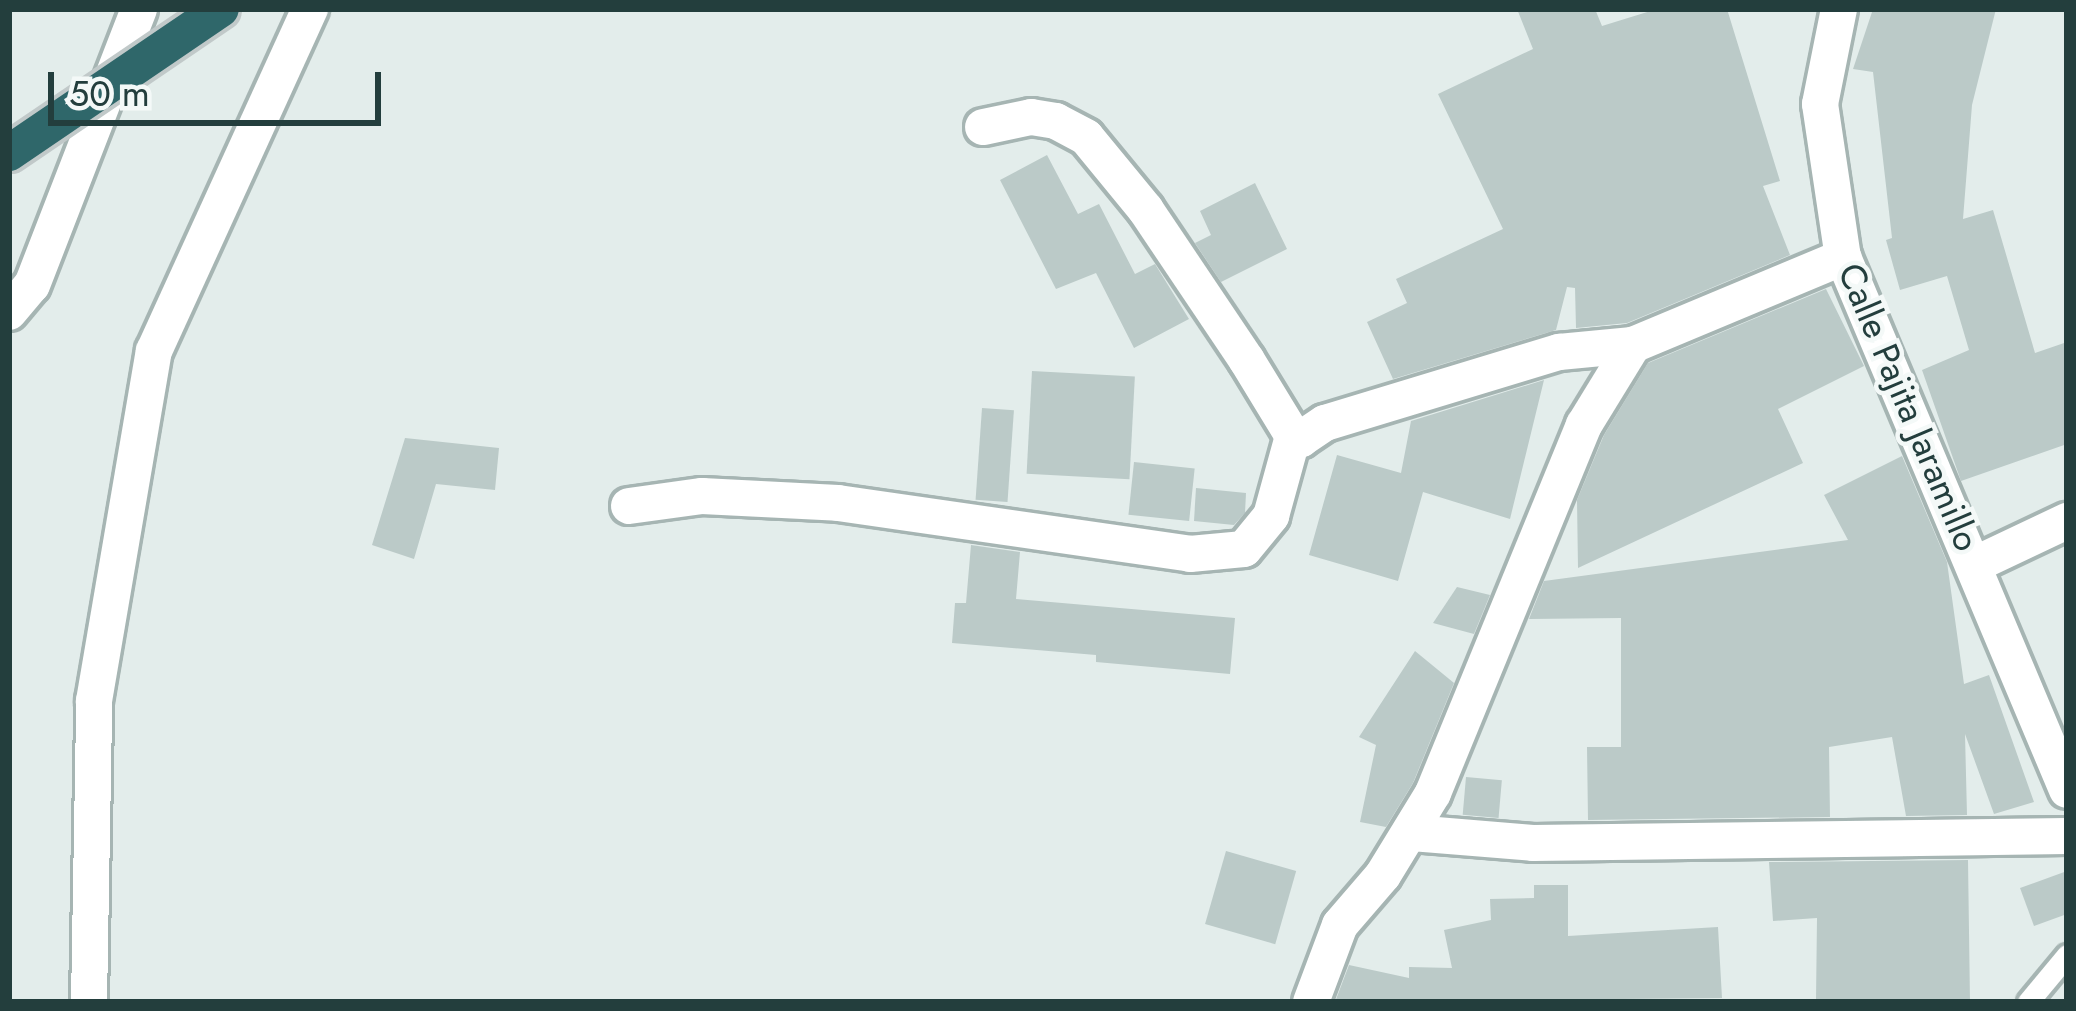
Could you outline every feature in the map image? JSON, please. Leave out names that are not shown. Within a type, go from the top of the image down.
[{"type":"highway","points":[[9,153],[221,9]]},
{"type":"street","points":[[9,312],[32,285],[139,9]]},
{"type":"street","points":[[89,1002],[94,701],[154,352],[310,9]]},
{"type":"street","name":"Calle Pajita Jaramillo","points":[[1839,9],[1820,104],[1843,257],[1976,564],[2067,790]]},
{"type":"street","points":[[983,127],[1031,117],[1056,121],[1086,137],[1146,210],[1300,440],[1325,423],[1559,352],[1633,345],[1843,257]]},
{"type":"street","points":[[1311,1002],[1340,925],[1412,832],[1477,693],[1584,425],[1633,345]]},
{"type":"street","points":[[629,506],[702,496],[838,503],[1190,554],[1244,549],[1271,516],[1293,436]]},
{"type":"street","points":[[1976,564],[2067,521]]},
{"type":"street","points":[[1412,832],[1533,844],[2067,836]]},
{"type":"lane","points":[[2028,1002],[2067,955]]},
{"type":"building","points":[[1517,9],[1595,9],[1602,26],[1657,9],[1727,9],[1780,181],[1763,186],[1790,255],[1627,323],[1576,328],[1575,288],[1567,287],[1556,330],[1393,379],[1367,322],[1407,303],[1396,279],[1503,229],[1438,94],[1533,49]]},
{"type":"building","points":[[1873,9],[1996,9],[1972,105],[1963,219],[1993,210],[2035,353],[2067,342],[2067,444],[1961,481],[1922,370],[1969,350],[1947,276],[1900,290],[1886,240],[1892,238],[1873,72],[1853,69]]},
{"type":"building","points":[[1047,155],[1078,214],[1099,204],[1135,274],[1155,264],[1189,319],[1134,348],[1096,273],[1056,289],[1000,180]]},
{"type":"building","points":[[1255,183],[1287,249],[1221,282],[1195,243],[1211,235],[1200,211]]},
{"type":"building","points":[[1826,289],[1864,366],[1778,409],[1803,463],[1578,568],[1577,500],[1604,435],[1648,363]]},
{"type":"building","points":[[1032,371],[1135,376],[1129,479],[1027,474]]},
{"type":"building","points":[[1544,380],[1510,519],[1423,492],[1398,581],[1309,555],[1337,455],[1401,473],[1411,421]]},
{"type":"building","points":[[982,408],[1014,410],[1008,502],[976,500]]},
{"type":"building","points":[[405,438],[499,448],[495,490],[436,484],[414,559],[372,545]]},
{"type":"building","points":[[1902,456],[1947,562],[1964,684],[1989,675],[2034,802],[1994,814],[1965,734],[1967,815],[1906,816],[1892,737],[1829,747],[1830,817],[1588,820],[1587,747],[1621,747],[1621,618],[1529,619],[1544,581],[1848,540],[1824,495]]},
{"type":"building","points":[[1134,462],[1195,468],[1189,521],[1128,515]]},
{"type":"building","points":[[1196,488],[1246,493],[1245,513],[1234,525],[1194,521]]},
{"type":"building","points":[[971,545],[1020,552],[1016,599],[1235,618],[1230,674],[1096,662],[1096,655],[952,643],[955,603],[966,603]]},
{"type":"building","points":[[1457,587],[1490,595],[1474,634],[1433,623]]},
{"type":"building","points":[[1415,651],[1454,683],[1413,783],[1386,827],[1360,822],[1376,745],[1359,737]]},
{"type":"building","points":[[1466,777],[1502,780],[1499,818],[1463,815]]},
{"type":"building","points":[[1226,851],[1296,871],[1275,944],[1205,924]]},
{"type":"building","points":[[1968,860],[1970,1002],[1816,999],[1817,918],[1773,921],[1769,862]]},
{"type":"building","points":[[2067,871],[2067,914],[2034,926],[2020,888]]},
{"type":"building","points":[[1534,885],[1568,885],[1568,936],[1718,927],[1722,998],[1335,1002],[1349,965],[1409,978],[1409,967],[1452,968],[1444,930],[1491,920],[1490,899],[1534,898]]}]
